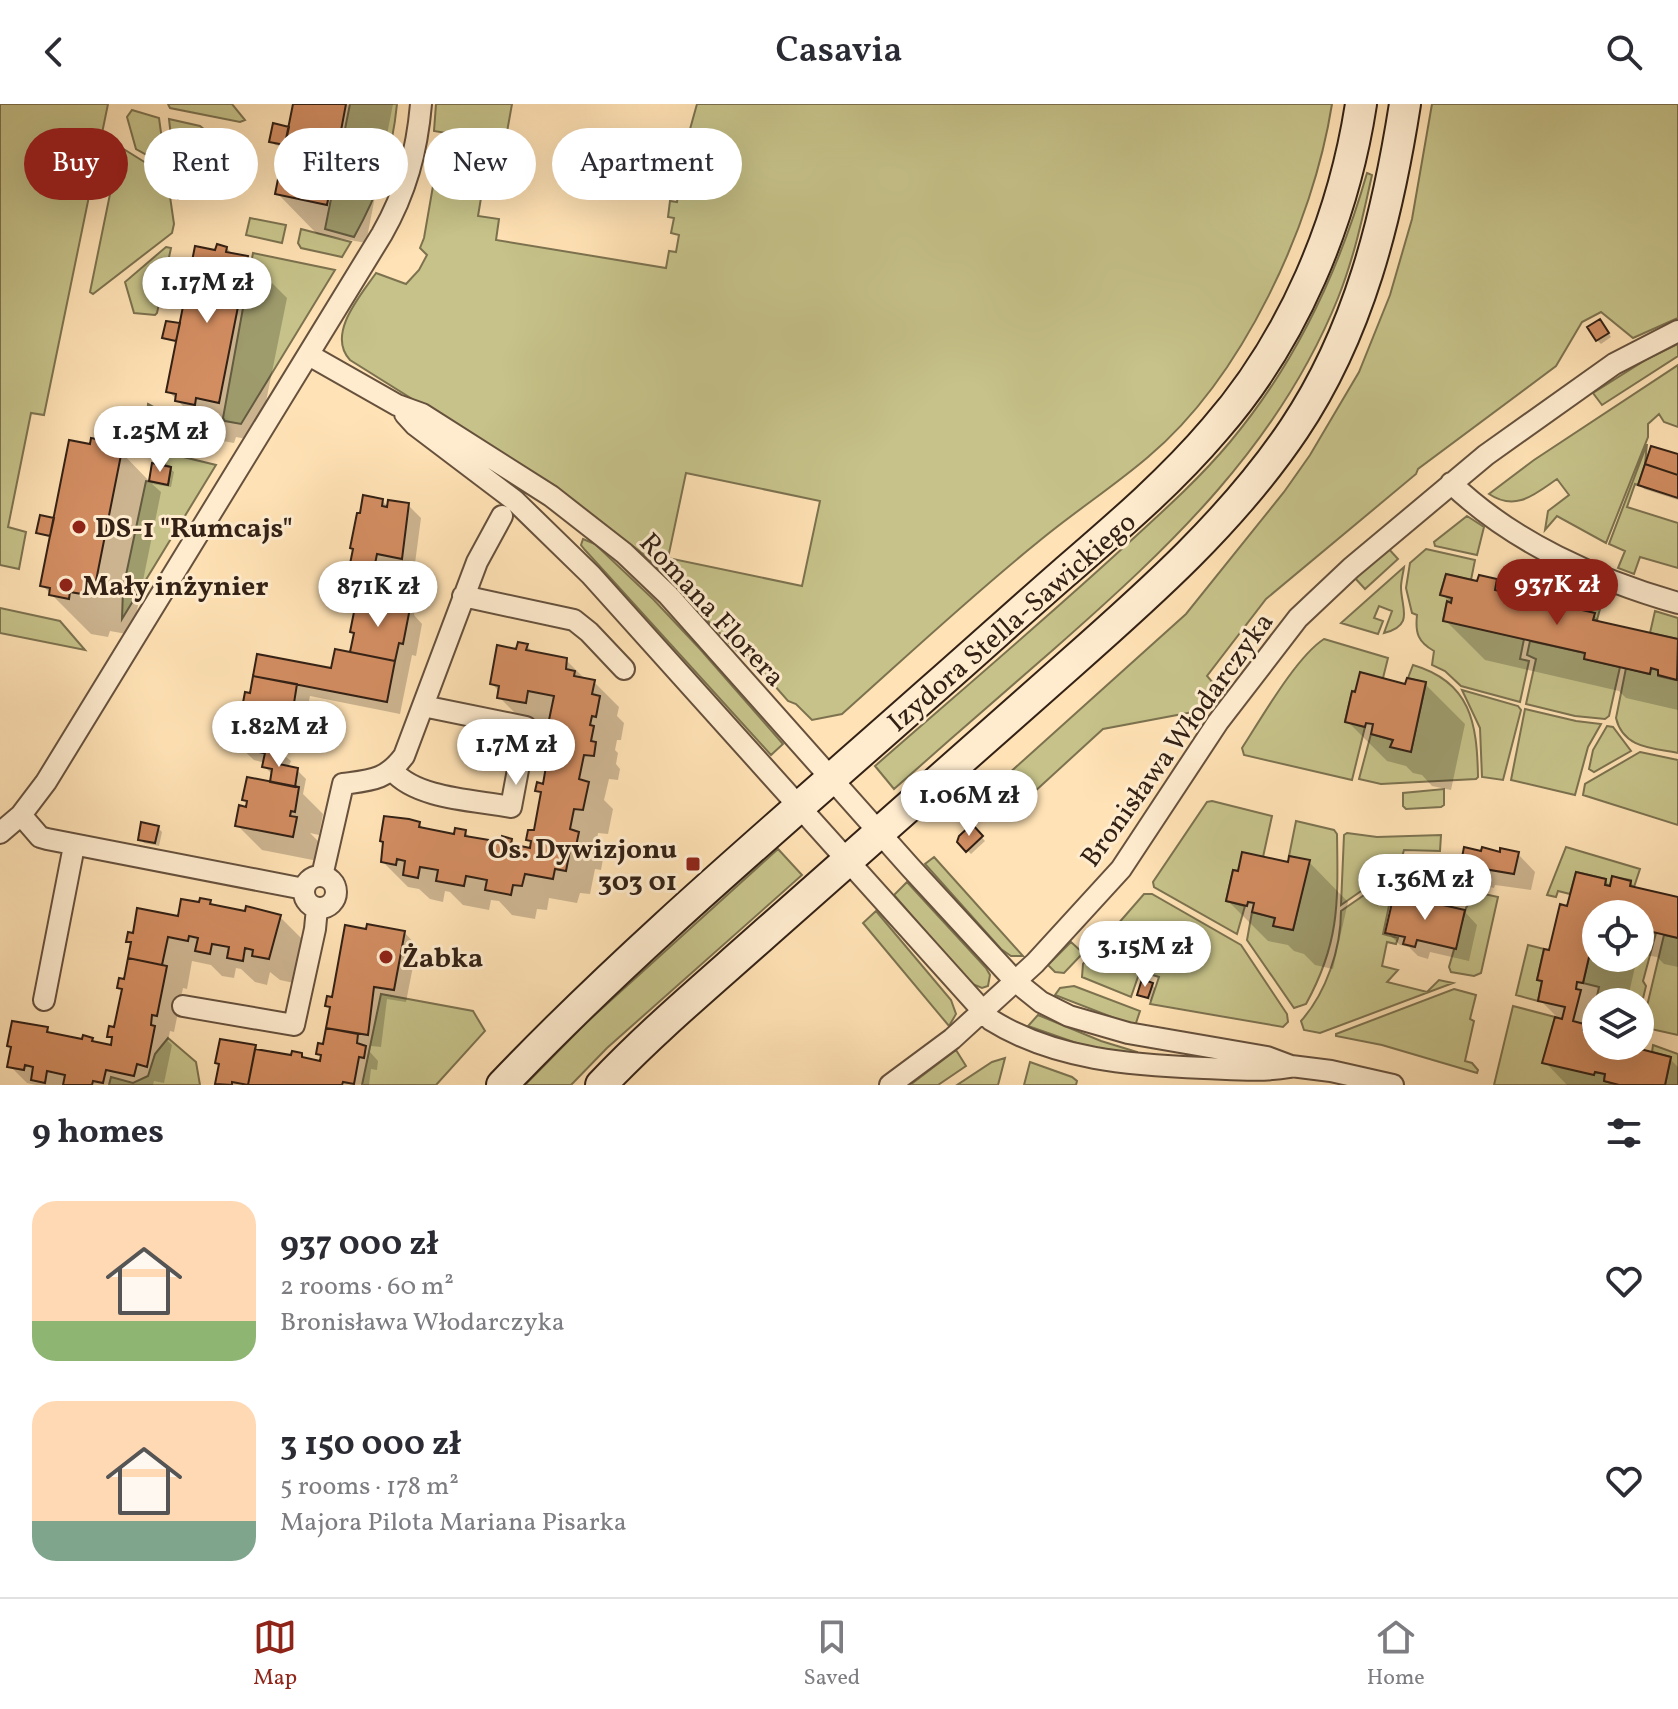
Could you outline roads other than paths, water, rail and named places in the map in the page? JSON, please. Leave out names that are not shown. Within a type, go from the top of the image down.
[{"type":"main road","name":"Izydora Stella-Sawickiego","points":[[502,1085],[567,1017],[1147,500],[1216,428],[1259,371],[1313,272],[1341,193],[1361,104]]},
{"type":"main road","points":[[601,1085],[686,1004],[1094,642],[1184,559],[1244,496],[1295,428],[1337,352],[1360,298],[1390,191],[1405,104]]},
{"type":"street","points":[[0,833],[21,815],[46,782],[396,210],[413,162],[421,104]]},
{"type":"street","name":"Bronisława Włodarczyka","points":[[890,1085],[940,1048],[1015,981],[1062,935],[1121,869],[1218,722],[1298,618],[1486,455],[1614,364],[1678,331]]},
{"type":"street","name":"Romana Florera","points":[[309,355],[397,405],[422,414],[551,496],[624,553],[668,595],[1015,981],[1041,1002],[1069,1016],[1157,1039],[1267,1057],[1291,1066]]},
{"type":"street","name":"Romana Florera","points":[[397,405],[415,425],[514,500],[591,575],[981,1012],[1013,1033],[1097,1059],[1133,1064],[1266,1071],[1291,1066]]},
{"type":"street","points":[[1451,483],[1472,503],[1526,539],[1603,578],[1678,603]]},
{"type":"street","points":[[322,876],[343,784],[382,777],[393,771],[404,756],[463,596],[483,549],[502,516]]},
{"type":"street","points":[[463,596],[574,620],[624,669]]},
{"type":"street","points":[[393,771],[404,783],[420,790],[511,807],[526,727],[423,706]]},
{"type":"street","points":[[21,815],[40,837],[74,846],[304,889]]},
{"type":"street","points":[[44,1000],[74,846]]},
{"type":"street","points":[[322,876],[333,881],[336,896],[329,906],[317,908],[307,901],[304,889],[310,879],[322,876]]},
{"type":"street","points":[[183,1006],[294,1025],[317,908]]},
{"type":"street","points":[[1291,1066],[1331,1071],[1393,1085]]},
{"type":"place","name":"DS-1 \"Rumcajs\"","points":[[79,527]]},
{"type":"place","name":"Mały inżynier","points":[[66,585]]},
{"type":"place","name":"Os. Dywizjonu 303 01","points":[[693,864]]},
{"type":"place","name":"Żabka","points":[[386,957]]}]
